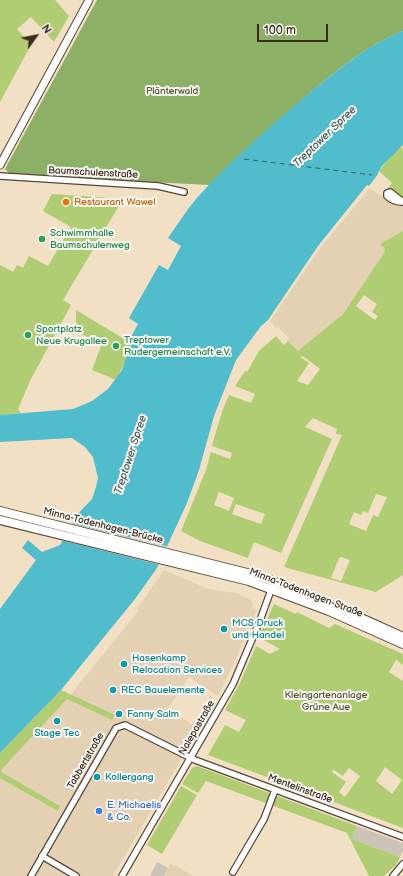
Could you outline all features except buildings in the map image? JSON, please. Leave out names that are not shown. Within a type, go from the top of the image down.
[{"type":"main road","name":"Minna-Todenhagen-Brücke","points":[[0,511],[201,561]]},
{"type":"main road","name":"Minna-Todenhagen-Brücke","points":[[0,520],[199,570]]},
{"type":"main road","name":"Minna-Todenhagen-Straße","points":[[201,561],[245,572],[403,644]]},
{"type":"main road","name":"Minna-Todenhagen-Straße","points":[[199,570],[273,585],[334,606],[403,637]]},
{"type":"street","points":[[0,165],[89,0]]},
{"type":"street","name":"Baumschulenstraße","points":[[0,176],[158,186],[184,192]]},
{"type":"street","name":"Nalepastraße","points":[[122,876],[233,684],[260,622],[273,585]]},
{"type":"street","name":"Tabbertstraße","points":[[31,876],[116,728],[125,724],[190,758]]},
{"type":"street","name":"Mentelinstraße","points":[[190,758],[403,838]]},
{"type":"street","points":[[232,874],[264,819],[276,790]]},
{"type":"street","points":[[42,856],[76,876]]},
{"type":"street","points":[[393,876],[400,872],[403,864]]},
{"type":"shaded area","points":[[370,188],[381,196],[386,191],[403,206],[403,231],[381,244],[385,250],[384,253],[343,314],[298,351],[287,340],[289,338],[278,327],[276,328],[270,321],[321,247]]},
{"type":"shaded area","points":[[164,570],[208,589],[236,593],[251,600],[253,604],[252,607],[257,609],[218,696],[189,677],[168,709],[199,729],[113,876],[0,876],[0,770],[67,699],[139,610],[137,609]]},
{"type":"shaded area","points":[[357,826],[403,843],[403,851],[400,857],[352,839]]},
{"type":"shaded area","points":[[157,862],[168,868],[163,876],[150,876]]},
{"type":"shaded area","points":[[170,864],[176,866],[193,876],[163,876]]},
{"type":"green space","points":[[0,0],[55,0],[69,16],[54,42],[31,17],[17,29],[31,45],[0,102]]},
{"type":"green space","name":"Plänterwald","points":[[97,0],[403,0],[403,31],[370,47],[340,68],[246,149],[210,185],[11,175],[5,169]]},
{"type":"green space","points":[[401,147],[403,149],[403,200],[388,188],[392,183],[379,171],[391,156]]},
{"type":"green space","points":[[52,194],[123,199],[63,300],[71,305],[30,381],[18,409],[21,413],[0,415],[0,265],[13,272],[17,265],[23,268],[29,256],[48,266],[71,227],[43,211]]},
{"type":"green space","points":[[403,231],[403,575],[376,592],[284,567],[342,435],[336,434],[337,429],[313,418],[305,427],[332,439],[281,553],[254,542],[248,558],[200,541],[181,531],[206,470],[211,452],[230,459],[232,453],[212,446],[221,414],[229,395],[251,403],[255,394],[235,386],[245,371],[247,372],[259,351],[276,336],[284,345],[288,341],[298,351],[343,314],[384,253],[385,249],[380,244]],"holes":[[[364,295],[377,304],[372,312],[378,316],[375,320],[356,306]],[[303,356],[320,369],[308,385],[297,381],[309,363],[300,357]],[[219,492],[234,498],[229,511],[214,505]],[[376,494],[387,497],[378,517],[373,515],[366,531],[349,524],[354,512],[361,515],[363,511],[368,513]],[[236,504],[265,514],[261,524],[232,514]],[[341,557],[350,560],[341,581],[331,578],[339,558]]]},
{"type":"green space","name":"Treptower Rudergemeinschaft e.V.","points":[[76,310],[131,343],[126,360],[116,380],[92,370],[102,343],[76,332]]},
{"type":"green space","name":"Kleingartenanlage Grüne Aue","points":[[274,604],[296,614],[297,612],[329,628],[335,624],[403,654],[403,665],[396,660],[389,672],[403,681],[403,828],[208,755],[225,725],[239,732],[246,720],[225,710],[240,683],[256,646],[270,654],[280,649],[258,637]],"holes":[[[385,767],[402,780],[392,794],[376,781]],[[349,768],[360,776],[345,797],[339,792],[346,782],[332,772],[334,770],[343,776]]]},
{"type":"green space","points":[[61,690],[115,715],[112,720],[67,699],[1,770],[1,772],[60,806],[58,811],[0,778],[0,753]]},
{"type":"green space","points":[[197,766],[357,826],[352,839],[400,857],[396,865],[384,876],[369,876],[347,833],[206,781],[198,793],[182,784],[192,768]]},
{"type":"green space","points":[[181,786],[197,795],[162,854],[147,845]]},
{"type":"water","name":"Treptower Spree","points":[[403,31],[403,145],[382,166],[369,186],[367,185],[318,246],[268,320],[261,326],[236,360],[214,416],[199,470],[187,503],[157,568],[135,599],[61,690],[0,753],[0,609],[36,560],[22,548],[28,540],[42,552],[60,545],[74,521],[73,519],[92,499],[98,478],[93,457],[85,447],[72,438],[0,442],[0,415],[73,409],[92,401],[108,389],[122,370],[131,344],[131,337],[138,324],[129,318],[159,265],[168,270],[181,246],[168,238],[196,199],[249,146],[328,78],[364,51]]},
{"type":"pier","points":[[70,523],[169,547],[165,555],[66,530]]},
{"type":"pier","points":[[64,533],[164,558],[161,565],[60,540]]},
{"type":"ferry route","points":[[244,159],[372,175]]},
{"type":"place","name":"Restaurant Wawel","points":[[66,202]]},
{"type":"place","name":"Schwimmhalle Baumschulenweg","points":[[42,239]]},
{"type":"place","name":"Sportplatz Neue Krugallee","points":[[28,335]]},
{"type":"place","name":"Treptower Rudergemeinschaft e.V.","points":[[116,346]]},
{"type":"place","name":"MCS Druck und Handel","points":[[224,629]]},
{"type":"place","name":"Hasenkamp Relocation Services","points":[[124,664]]},
{"type":"place","name":"REC Bauelemente","points":[[113,690]]},
{"type":"place","name":"Fanny Salm","points":[[119,714]]},
{"type":"place","name":"Stage Tec","points":[[57,721]]},
{"type":"place","name":"Kollergang","points":[[97,777]]},
{"type":"place","name":"E. Michaelis & Co.","points":[[99,811]]}]
